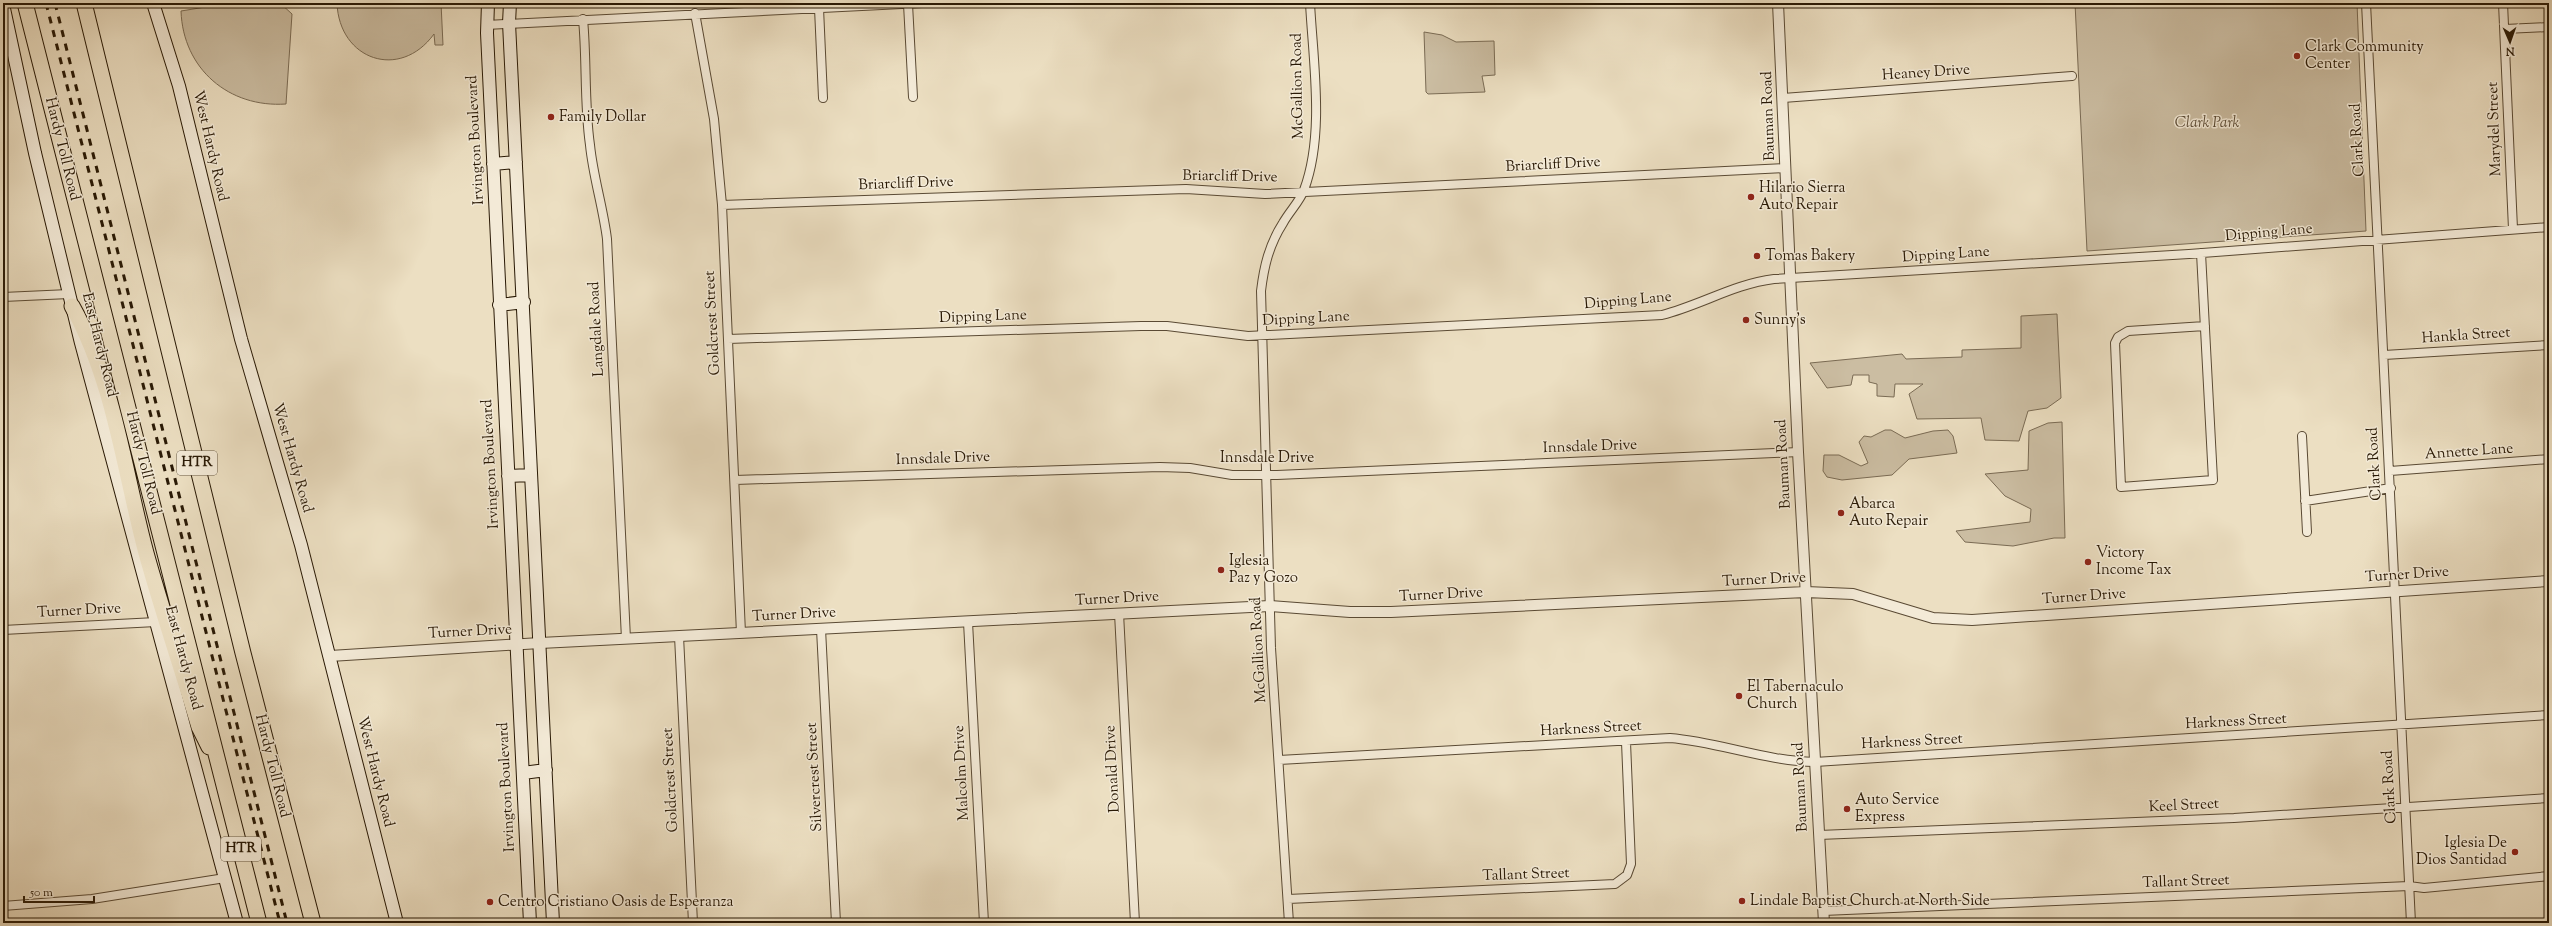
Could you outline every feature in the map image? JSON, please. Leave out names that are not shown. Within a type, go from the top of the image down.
[{"type":"highway","name":"Hardy Toll Road","points":[[25,3],[223,774],[259,923]]},
{"type":"highway","name":"Hardy Toll Road","points":[[84,3],[243,653],[313,923]]},
{"type":"highway","points":[[71,300],[86,332],[114,417],[146,553],[199,727],[223,774]]},
{"type":"main road","name":"West Hardy Road","points":[[153,3],[179,86],[241,339],[301,545],[397,923]]},
{"type":"main road","name":"Irvington Boulevard","points":[[488,3],[486,24],[530,923]]},
{"type":"main road","points":[[510,3],[509,23],[524,302],[553,923]]},
{"type":"main road","name":"East Hardy Road","points":[[3,4],[8,46],[71,300],[237,923]]},
{"type":"main road","points":[[493,164],[516,162]]},
{"type":"main road","points":[[499,305],[524,302]]},
{"type":"main road","points":[[508,476],[531,475]]},
{"type":"main road","points":[[523,773],[546,770]]},
{"type":"street","points":[[486,24],[922,3]]},
{"type":"street","name":"McGallion Road","points":[[1289,923],[1270,606],[1265,475],[1261,291],[1264,266],[1276,234],[1304,191],[1312,160],[1316,125],[1310,3]]},
{"type":"street","name":"Bauman Road","points":[[1778,3],[1798,452],[1824,923]]},
{"type":"street","name":"Clark Road","points":[[2366,3],[2391,488],[2411,923]]},
{"type":"street","name":"Marydel Street","points":[[2503,3],[2513,229]]},
{"type":"street","points":[[908,4],[913,97]]},
{"type":"street","points":[[819,8],[823,98]]},
{"type":"street","name":"Goldcrest Street","points":[[695,13],[712,104],[722,205],[741,633]]},
{"type":"street","name":"Langdale Road","points":[[583,19],[587,54],[590,146],[604,214],[607,238],[626,639]]},
{"type":"street","points":[[2505,29],[2549,27]]},
{"type":"street","name":"Heaney Drive","points":[[1783,98],[2072,76]]},
{"type":"street","name":"Briarcliff Drive","points":[[722,205],[1186,189],[1242,194],[1786,168]]},
{"type":"street","name":"Dipping Lane","points":[[728,339],[1141,326],[1167,326],[1220,334],[1262,335],[1662,315],[1685,309],[1741,285],[1790,278],[2201,253],[2378,238],[2549,227]]},
{"type":"street","points":[[2201,253],[2205,326],[2213,480],[2121,487],[2115,343],[2118,338],[2128,331],[2205,326]]},
{"type":"street","points":[[3,297],[71,300]]},
{"type":"street","name":"Hankla Street","points":[[2384,355],[2549,345]]},
{"type":"street","points":[[2302,436],[2307,532]]},
{"type":"street","name":"Innsdale Drive","points":[[735,480],[1160,467],[1190,468],[1232,475],[1265,475],[1798,452]]},
{"type":"street","name":"Annette Lane","points":[[2390,471],[2549,460]]},
{"type":"street","points":[[2305,501],[2391,488]]},
{"type":"street","name":"Turner Drive","points":[[330,656],[540,643],[1270,606],[1350,612],[1391,612],[1806,592],[1853,594],[1903,611],[1933,618],[1953,620],[2549,581]]},
{"type":"street","name":"Donald Drive","points":[[1119,613],[1135,923]]},
{"type":"street","name":"Turner Drive","points":[[3,630],[156,622]]},
{"type":"street","name":"Malcolm Drive","points":[[968,622],[984,923]]},
{"type":"street","name":"Silvercrest Street","points":[[822,629],[836,923]]},
{"type":"street","name":"Goldcrest Street","points":[[679,636],[693,923]]},
{"type":"street","name":"Harkness Street","points":[[1279,760],[1626,742],[1670,738],[1714,743],[1773,758],[1815,762],[2401,726],[2549,715]]},
{"type":"street","name":"Tallant Street","points":[[1288,899],[1615,884],[1627,875],[1631,864],[1626,742]]},
{"type":"street","name":"Keel Street","points":[[1819,834],[2039,827],[2405,809],[2549,798]]},
{"type":"street","name":"Tallant Street","points":[[1823,911],[2409,886],[2424,888],[2549,876]]},
{"type":"street","points":[[3,906],[92,900],[225,878]]},
{"type":"green space","points":[[230,3],[280,3],[292,14],[286,104],[265,104],[228,92],[213,81],[200,67],[190,51],[184,32],[181,11]]},
{"type":"green space","points":[[337,3],[441,3],[443,45],[435,45],[434,34],[420,48],[405,57],[389,60],[374,58],[360,50],[348,38],[340,23]]},
{"type":"green space","name":"Clark Park","points":[[2075,3],[2357,3],[2366,231],[2087,251]]},
{"type":"green space","points":[[1424,32],[1442,35],[1456,42],[1494,41],[1495,75],[1482,76],[1485,92],[1428,94],[1426,92]]},
{"type":"green space","points":[[2057,314],[2061,398],[2047,408],[2028,411],[2019,441],[1985,440],[1981,418],[1917,419],[1909,394],[1923,384],[1895,384],[1894,397],[1877,396],[1877,384],[1869,382],[1869,375],[1853,375],[1851,385],[1827,388],[1810,363],[1902,354],[1906,359],[1962,357],[1962,350],[2021,348],[2021,316]]},
{"type":"green space","points":[[2062,422],[2065,538],[2054,538],[2013,546],[1965,542],[1956,531],[2030,522],[2031,509],[2005,496],[1985,474],[2028,470],[2029,431],[2048,423]]},
{"type":"green space","points":[[1885,430],[1891,430],[1905,438],[1933,431],[1948,430],[1953,436],[1957,453],[1909,459],[1892,475],[1842,480],[1827,477],[1823,471],[1824,455],[1839,455],[1861,466],[1868,463],[1859,442],[1864,436],[1871,437]]},
{"type":"railway","points":[[46,3],[280,923]]},
{"type":"railway","points":[[55,3],[287,923]]},
{"type":"place","name":"Clark Community Center","points":[[2297,56]]},
{"type":"place","name":"Family Dollar","points":[[551,117]]},
{"type":"place","name":"Hilario Sierra Auto Repair","points":[[1751,197]]},
{"type":"place","name":"Tomas Bakery","points":[[1757,256]]},
{"type":"place","name":"Sunny's","points":[[1746,320]]},
{"type":"place","name":"Abarca Auto Repair","points":[[1841,513]]},
{"type":"place","name":"Victory Income Tax","points":[[2088,562]]},
{"type":"place","name":"Iglesia Paz y Gozo","points":[[1221,570]]},
{"type":"place","name":"El Tabernaculo Church","points":[[1739,696]]},
{"type":"place","name":"Auto Service Express","points":[[1847,809]]},
{"type":"place","name":"Iglesia De Dios Santidad","points":[[2515,852]]},
{"type":"place","name":"Lindale Baptist Church at North Side","points":[[1742,901]]},
{"type":"place","name":"Centro Cristiano Oasis de Esperanza","points":[[490,902]]}]
